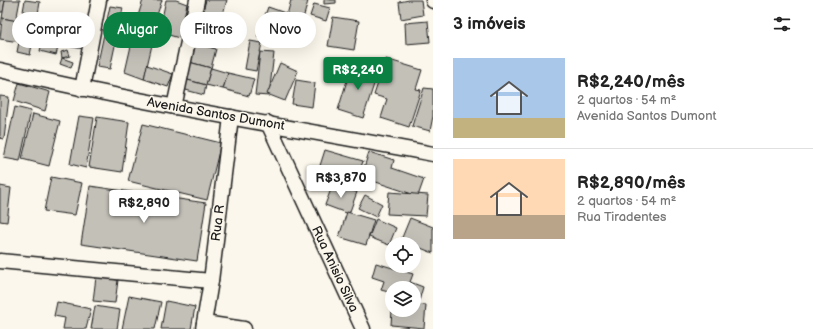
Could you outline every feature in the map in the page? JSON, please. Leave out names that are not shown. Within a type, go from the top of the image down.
[{"type":"street","points":[[82,89],[98,0]]},
{"type":"street","points":[[174,107],[197,0]]},
{"type":"street","name":"Avenida Santos Dumont","points":[[0,70],[82,89],[174,107],[268,122],[433,154]]},
{"type":"street","name":"Rua R","points":[[204,326],[231,117]]},
{"type":"street","name":"Rua Anisio Silva","points":[[268,122],[363,329]]},
{"type":"street","points":[[0,261],[211,281]]},
{"type":"street","points":[[204,326],[244,329]]},
{"type":"building","points":[[0,0],[5,0],[3,12],[0,12]]},
{"type":"building","points":[[5,0],[20,0],[18,12],[12,12],[12,20],[2,18]]},
{"type":"building","points":[[25,0],[40,2],[38,12],[23,12]]},
{"type":"building","points":[[143,0],[162,0],[158,12],[139,12]]},
{"type":"building","points":[[166,0],[176,0],[187,4],[185,12],[180,12],[179,38],[172,36],[172,12],[163,12]]},
{"type":"building","points":[[206,0],[227,0],[224,12],[203,12]]},
{"type":"building","points":[[291,0],[308,1],[305,12],[288,12]]},
{"type":"building","points":[[324,0],[336,0],[336,3],[324,4]]},
{"type":"building","points":[[421,0],[423,15],[401,19],[399,2]]},
{"type":"building","points":[[314,4],[330,8],[326,21],[316,18],[316,12],[311,12]]},
{"type":"building","points":[[110,6],[123,8],[122,12],[109,12]]},
{"type":"building","points":[[268,7],[282,12],[266,12]]},
{"type":"building","points":[[333,17],[359,21],[354,50],[328,46]]},
{"type":"building","points":[[2,18],[12,20],[12,41],[0,39]]},
{"type":"building","points":[[428,21],[430,42],[406,44],[405,23]]},
{"type":"building","points":[[103,39],[103,48],[114,48],[110,69],[97,67]]},
{"type":"building","points":[[250,41],[255,42],[255,48],[261,48],[256,71],[245,69]]},
{"type":"building","points":[[18,48],[31,48],[30,55],[17,52]]},
{"type":"building","points":[[41,48],[58,48],[56,55],[40,51]]},
{"type":"building","points":[[130,48],[151,48],[144,79],[125,72]]},
{"type":"building","points":[[193,48],[216,49],[211,68],[189,62]]},
{"type":"building","points":[[68,50],[70,56],[62,58],[61,52]]},
{"type":"building","points":[[260,52],[274,53],[269,96],[255,95]]},
{"type":"building","points":[[62,58],[73,62],[71,68],[60,64]]},
{"type":"building","points":[[386,59],[422,70],[416,89],[421,90],[409,127],[381,118],[387,99],[374,95]]},
{"type":"building","points":[[189,62],[211,68],[206,85],[184,79]]},
{"type":"building","points":[[280,63],[298,71],[285,101],[267,94]]},
{"type":"building","points":[[352,64],[378,72],[363,118],[338,110]]},
{"type":"building","points":[[147,65],[173,74],[168,87],[144,79]]},
{"type":"building","points":[[211,68],[228,73],[223,89],[206,85]]},
{"type":"building","points":[[228,73],[254,79],[249,96],[223,89]]},
{"type":"building","points":[[184,79],[206,85],[204,95],[182,89]]},
{"type":"building","points":[[296,80],[315,83],[312,107],[292,104]]},
{"type":"building","points":[[19,83],[50,92],[45,111],[14,101]]},
{"type":"building","points":[[424,88],[433,89],[433,116],[430,131],[412,126]]},
{"type":"building","points":[[0,96],[9,97],[4,139],[0,138]]},
{"type":"building","points":[[15,107],[31,111],[20,161],[4,158]]},
{"type":"building","points":[[33,114],[60,121],[49,166],[22,159]]},
{"type":"building","points":[[79,116],[94,118],[86,168],[70,164]]},
{"type":"building","points":[[97,117],[129,122],[122,172],[89,167]]},
{"type":"building","points":[[143,124],[221,143],[207,200],[128,181]]},
{"type":"building","points":[[325,150],[363,161],[355,186],[317,175]]},
{"type":"building","points":[[369,152],[394,160],[392,168],[424,179],[418,196],[361,177]]},
{"type":"building","points":[[51,177],[82,183],[75,215],[44,211]]},
{"type":"building","points":[[333,184],[357,192],[349,214],[325,205]]},
{"type":"building","points":[[0,186],[11,188],[7,222],[0,221]]},
{"type":"building","points":[[90,186],[206,203],[197,261],[81,244]]},
{"type":"building","points":[[389,192],[428,195],[426,216],[387,214]]},
{"type":"building","points":[[365,195],[382,204],[376,217],[358,208]]},
{"type":"building","points":[[347,212],[374,220],[366,245],[339,237]]},
{"type":"building","points":[[410,218],[433,227],[433,253],[421,248],[421,237],[402,237]]},
{"type":"building","points":[[376,219],[396,228],[392,237],[385,237],[385,243],[369,237]]},
{"type":"building","points":[[376,263],[385,266],[385,273],[413,274],[410,281],[385,281],[385,291],[381,290],[384,281],[372,277]]},
{"type":"building","points":[[96,277],[118,280],[115,303],[93,301]]},
{"type":"building","points":[[129,296],[161,302],[155,329],[122,329]]},
{"type":"building","points":[[166,301],[195,307],[191,329],[161,329]]},
{"type":"building","points":[[57,302],[91,309],[86,329],[63,329],[65,318],[54,316]]},
{"type":"building","points":[[421,305],[426,305],[424,328],[391,325],[392,317],[421,317]]},
{"type":"building","points":[[95,306],[120,310],[117,329],[91,329]]}]
